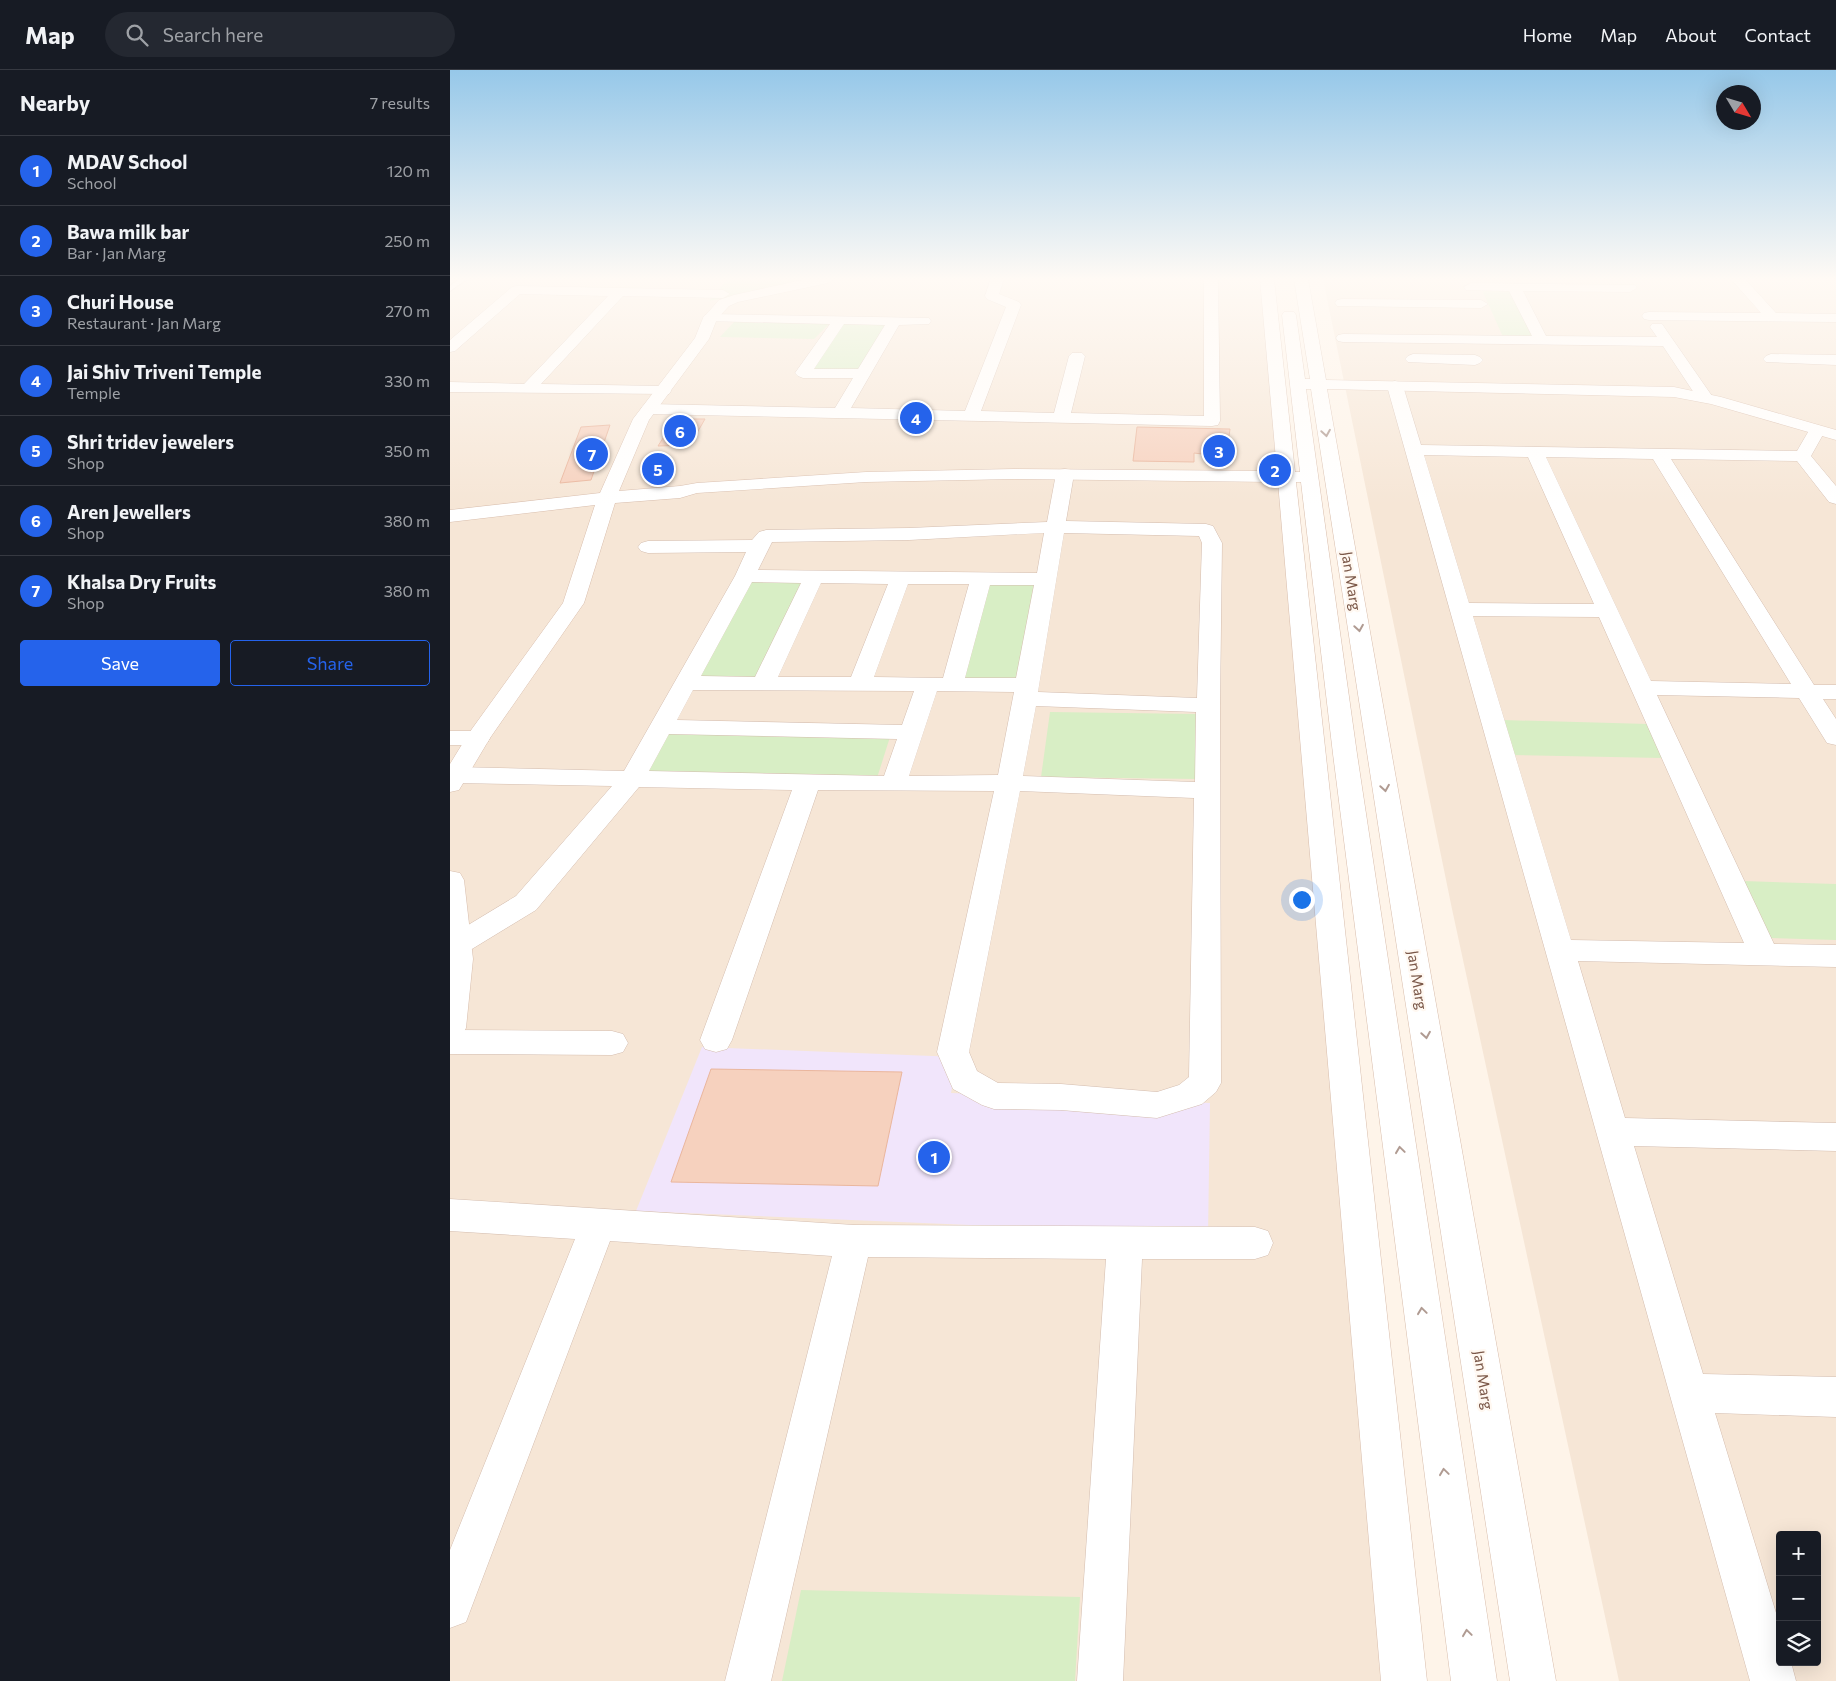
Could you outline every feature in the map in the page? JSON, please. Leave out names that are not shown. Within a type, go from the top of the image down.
[{"type":"street","points":[[529,388],[561,354]]},
{"type":"street","points":[[453,780],[478,738],[573,603],[608,494],[642,419],[691,354]]},
{"type":"street","points":[[816,354],[803,373],[863,374]]},
{"type":"street","points":[[840,414],[875,354]]},
{"type":"street","points":[[971,416],[995,354]]},
{"type":"street","points":[[649,409],[1212,421],[1212,354]]},
{"type":"street","points":[[1288,354],[1309,477],[1404,1681]]},
{"type":"street","name":"Jan Marg","points":[[1298,354],[1308,384]]},
{"type":"street","name":"Jan Marg","points":[[1306,354],[1309,477],[1345,754],[1474,1681]]},
{"type":"street","points":[[1472,354],[1486,387]]},
{"type":"street","points":[[1675,354],[1704,396]]},
{"type":"street","points":[[1061,418],[1078,356]]},
{"type":"street","points":[[1771,358],[1836,360]]},
{"type":"street","points":[[1413,359],[1475,360]]},
{"type":"street","points":[[1308,384],[1646,390],[1704,396],[1836,436]]},
{"type":"street","points":[[1395,386],[1773,1681]]},
{"type":"street","points":[[450,387],[663,391]]},
{"type":"street","points":[[1802,456],[1817,431]]},
{"type":"street","points":[[1414,450],[1802,456],[1836,498]]},
{"type":"street","points":[[1534,451],[1764,955]]},
{"type":"street","points":[[1658,453],[1836,738]]},
{"type":"street","points":[[450,507],[685,486],[697,488],[866,478],[1065,474],[1309,477]]},
{"type":"street","points":[[457,945],[526,903],[632,779],[745,576],[758,546],[766,536],[909,534],[1055,527],[1206,530],[1212,543],[1207,790],[1206,1083],[1190,1095],[1156,1104],[1061,1097],[994,1096],[964,1080],[952,1052],[1010,783],[1055,527],[1065,474]]},
{"type":"street","name":"Jan Marg","points":[[1309,477],[1533,1681]]},
{"type":"street","points":[[450,516],[608,494]]},
{"type":"street","points":[[648,547],[758,546]]},
{"type":"street","points":[[745,576],[1046,579]]},
{"type":"street","points":[[763,684],[814,577]]},
{"type":"street","points":[[860,684],[900,578]]},
{"type":"street","points":[[952,685],[982,579]]},
{"type":"street","points":[[1460,608],[1607,611]]},
{"type":"street","points":[[685,683],[952,685],[1208,705]]},
{"type":"street","points":[[894,784],[928,685]]},
{"type":"street","points":[[1643,688],[1836,692]]},
{"type":"street","points":[[660,728],[912,732]]},
{"type":"street","points":[[450,738],[478,738]]},
{"type":"street","points":[[453,780],[632,779],[894,784],[1010,783],[1207,790]]},
{"type":"street","points":[[716,1040],[808,782]]},
{"type":"street","points":[[450,880],[458,958],[450,1028]]},
{"type":"street","points":[[1560,950],[1836,956]]},
{"type":"street","points":[[450,1042],[612,1043]]},
{"type":"street","points":[[1613,1132],[1836,1137]]},
{"type":"street","points":[[450,1215],[854,1241],[1255,1243]]},
{"type":"street","points":[[450,1606],[599,1224]]},
{"type":"street","points":[[748,1681],[854,1241]]},
{"type":"street","points":[[1100,1681],[1125,1241]]},
{"type":"street","points":[[1689,1393],[1836,1397]]},
{"type":"shaded area","points":[[450,354],[1278,354],[1407,1681],[450,1681]]},
{"type":"shaded area","points":[[1338,354],[1836,354],[1836,1681],[1619,1681],[1452,909]]},
{"type":"shaded area","points":[[702,1047],[958,1057],[951,1093],[1210,1103],[1208,1235],[636,1211]]},
{"type":"green space","points":[[816,354],[875,354],[863,374],[803,373]]},
{"type":"green space","points":[[750,579],[806,580],[758,679],[696,678]]},
{"type":"green space","points":[[986,582],[1050,583],[1032,682],[960,681]]},
{"type":"green space","points":[[1050,712],[1198,714],[1198,779],[1041,777]]},
{"type":"green space","points":[[1503,720],[1648,724],[1662,758],[1510,755]]},
{"type":"green space","points":[[663,732],[890,737],[877,778],[641,773]]},
{"type":"green space","points":[[1743,881],[1836,884],[1836,940],[1768,938]]},
{"type":"green space","points":[[801,1590],[1080,1597],[1075,1681],[782,1681]]},
{"type":"building","points":[[675,419],[705,419],[690,445],[658,446]]},
{"type":"building","points":[[610,425],[591,480],[560,483],[581,427]]},
{"type":"building","points":[[1137,427],[1230,429],[1226,457],[1194,453],[1194,462],[1133,461]]},
{"type":"building","points":[[711,1069],[902,1072],[878,1186],[671,1182]]},
{"type":"place","name":"Jai Shiv Triveni Temple","points":[[916,418]]},
{"type":"place","name":"Aren Jewellers","points":[[680,431]]},
{"type":"place","name":"Churi House","points":[[1219,451]]},
{"type":"place","name":"Khalsa Dry Fruits","points":[[592,454]]},
{"type":"place","name":"Shri tridev jewelers","points":[[658,469]]},
{"type":"place","name":"Bawa milk bar","points":[[1275,470]]},
{"type":"place","name":"MDAV School","points":[[934,1157]]}]
